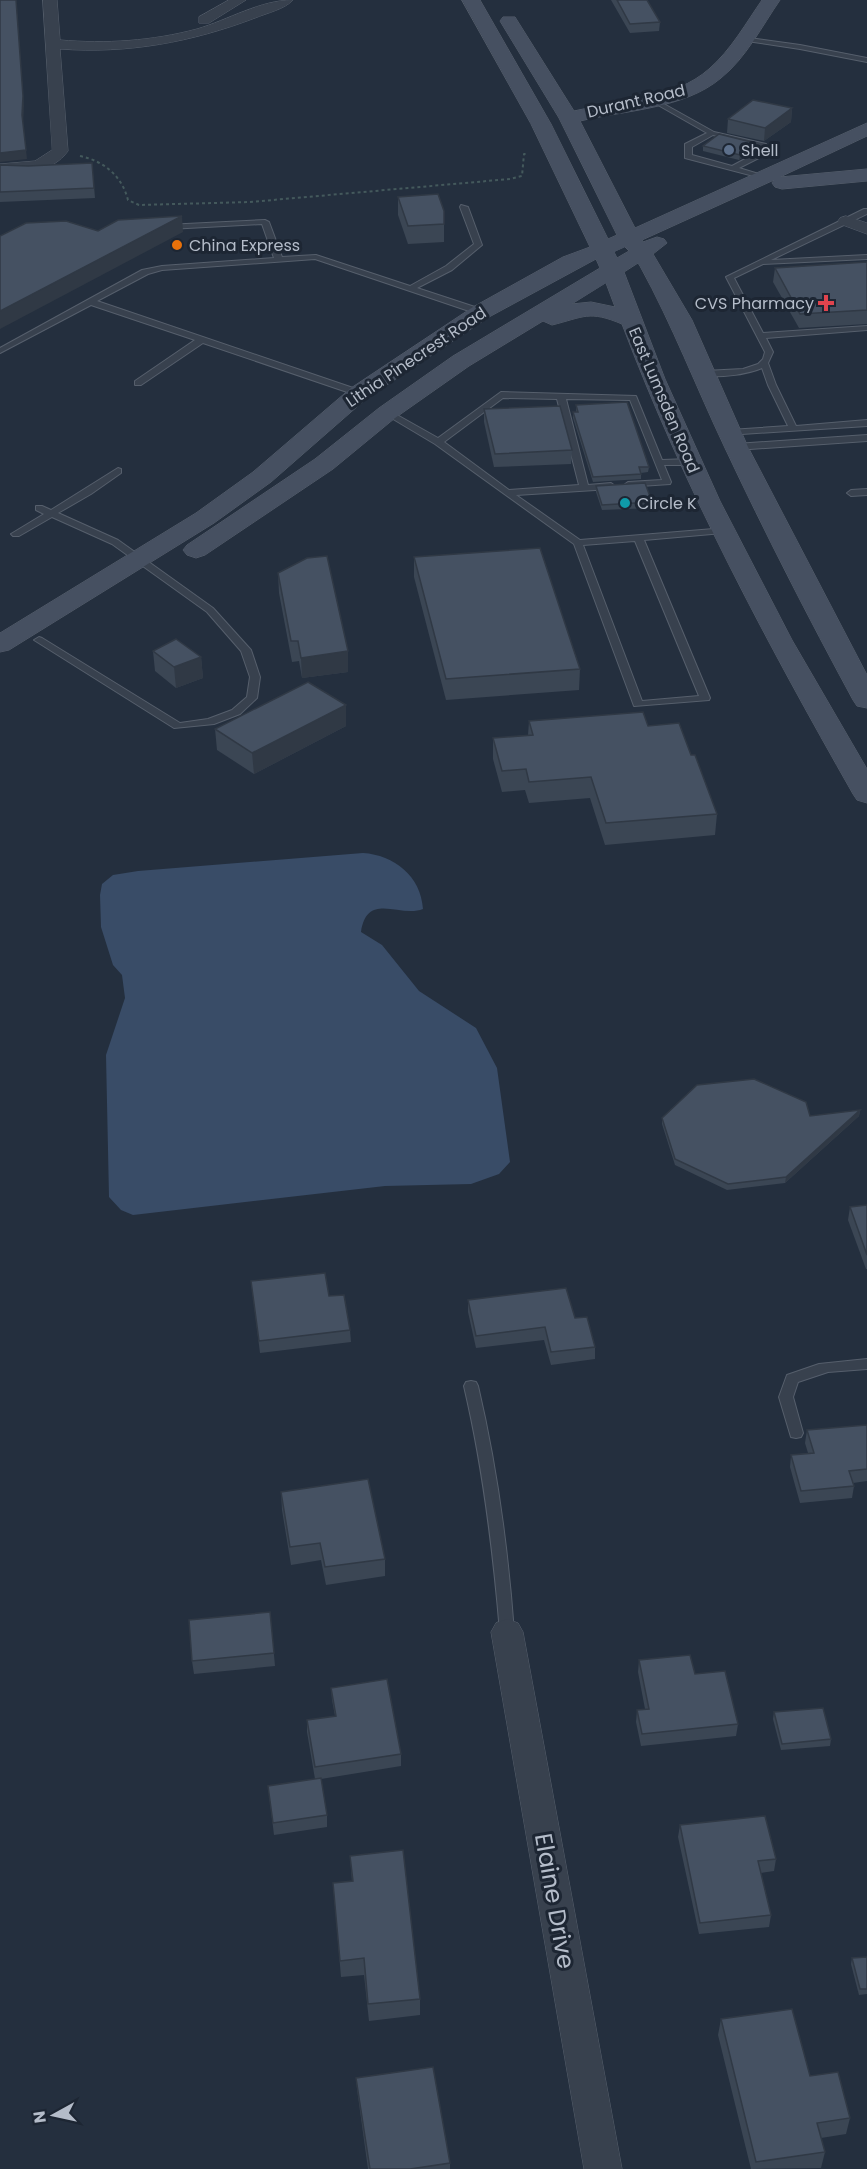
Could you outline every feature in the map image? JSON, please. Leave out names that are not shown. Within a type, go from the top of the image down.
[{"type":"main road","name":"East Lumsden Road","points":[[471,0],[541,124],[612,270],[701,487],[779,640],[867,794]]},
{"type":"main road","name":"Durant Road","points":[[569,118],[653,100],[685,91],[706,81],[723,66],[771,0]]},
{"type":"main road","points":[[501,7],[569,118],[635,245],[659,279],[685,328],[734,440],[815,605],[867,700]]},
{"type":"main road","name":"Lithia Pinecrest Road","points":[[0,662],[39,640],[148,567],[205,518],[262,477],[359,393],[481,312],[600,248],[635,245],[680,230],[867,129]]},
{"type":"main road","name":"Lithia Pinecrest Road","points":[[0,644],[148,567],[324,464],[387,413],[460,361],[612,270],[635,245],[703,206],[867,143]]},
{"type":"main road","points":[[848,152],[867,160]]},
{"type":"main road","points":[[773,180],[867,175]]},
{"type":"main road","points":[[610,197],[642,206],[703,206]]},
{"type":"main road","points":[[659,279],[666,249],[680,230]]},
{"type":"main road","points":[[460,361],[486,361],[564,311],[577,308],[600,309],[631,320]]},
{"type":"main road","points":[[701,487],[715,486],[724,493],[768,574],[777,583],[815,605]]},
{"type":"street","points":[[0,169],[39,165],[49,161],[60,151],[50,0]]},
{"type":"street","points":[[54,44],[78,38],[172,32],[200,23],[239,0]]},
{"type":"street","points":[[54,44],[99,45],[185,37],[217,29],[286,0]]},
{"type":"street","points":[[846,221],[867,228]]},
{"type":"street","name":"Elaine Drive","points":[[507,1632],[603,2169]]},
{"type":"lane","points":[[742,39],[800,46],[867,60]]},
{"type":"lane","points":[[653,100],[712,133],[739,142],[764,146],[766,151],[733,168]]},
{"type":"lane","points":[[712,133],[688,146],[688,156],[773,180]]},
{"type":"lane","points":[[713,163],[722,156]]},
{"type":"lane","points":[[412,288],[449,268],[478,245],[464,207]]},
{"type":"lane","points":[[793,428],[772,385],[765,364],[769,352],[730,277],[867,211]]},
{"type":"lane","points":[[159,227],[265,222],[279,260]]},
{"type":"lane","points":[[0,351],[149,270],[316,257],[481,312]]},
{"type":"lane","points":[[758,264],[867,257]]},
{"type":"lane","points":[[91,302],[359,393]]},
{"type":"lane","points":[[760,336],[867,328]]},
{"type":"lane","points":[[834,330],[867,335]]},
{"type":"lane","points":[[138,383],[201,340]]},
{"type":"lane","points":[[705,373],[750,369],[765,364]]},
{"type":"lane","points":[[438,442],[501,395],[633,398],[666,482],[507,493]]},
{"type":"lane","points":[[561,396],[584,488]]},
{"type":"lane","points":[[387,413],[438,442],[578,543],[638,704],[705,698],[638,538]]},
{"type":"lane","points":[[734,440],[793,428],[867,423]]},
{"type":"lane","points":[[734,440],[867,438]]},
{"type":"lane","points":[[659,463],[690,462]]},
{"type":"lane","points":[[16,534],[118,471]]},
{"type":"lane","points":[[851,493],[867,492]]},
{"type":"lane","points":[[39,508],[115,543],[210,610],[246,650],[255,677],[252,698],[236,712],[210,722],[178,726],[39,640]]},
{"type":"lane","points":[[578,543],[723,530]]},
{"type":"lane","points":[[795,1433],[786,1397],[792,1379],[803,1373],[828,1367],[867,1364]]},
{"type":"lane","points":[[471,1386],[488,1455],[502,1558],[507,1632]]},
{"type":"path","points":[[79,156],[100,162],[126,186],[128,200],[139,205],[250,202],[510,179],[522,176],[524,154],[531,154]]},
{"type":"water","points":[[363,853],[385,858],[404,869],[417,887],[423,909],[404,911],[377,909],[370,912],[364,920],[361,932],[382,945],[419,991],[476,1028],[497,1068],[510,1162],[499,1174],[471,1184],[385,1186],[133,1215],[121,1210],[109,1197],[106,1055],[125,998],[122,975],[113,965],[101,927],[102,884],[113,875],[138,871]]},
{"type":"building","points":[[0,0],[16,0],[26,150],[0,153]]},
{"type":"building","points":[[617,0],[647,0],[660,22],[630,24]]},
{"type":"building","points":[[753,100],[792,108],[765,128],[728,119]]},
{"type":"building","points":[[719,134],[755,143],[740,155],[703,146]]},
{"type":"building","points":[[92,163],[94,188],[0,192],[0,165]]},
{"type":"building","points":[[438,194],[444,211],[444,224],[408,226],[398,197]]},
{"type":"building","points":[[182,216],[0,311],[0,236],[26,223],[66,221],[98,231],[118,220]]},
{"type":"building","name":"CVS Pharmacy","points":[[867,262],[867,310],[800,314],[775,268]]},
{"type":"building","name":"Circle K","points":[[627,402],[649,467],[639,467],[641,474],[593,477],[573,412],[578,412],[576,405]]},
{"type":"building","points":[[560,406],[572,450],[495,454],[484,409]]},
{"type":"building","points":[[645,483],[652,502],[602,505],[596,486]]},
{"type":"building","points":[[540,548],[580,669],[446,679],[414,557]]},
{"type":"building","points":[[327,556],[348,651],[301,658],[298,641],[291,641],[278,573],[307,558]]},
{"type":"building","points":[[176,639],[201,657],[174,667],[153,651]]},
{"type":"building","points":[[308,682],[346,705],[252,753],[215,729]]},
{"type":"building","points":[[643,712],[648,726],[679,723],[691,755],[695,755],[717,814],[606,823],[591,777],[529,782],[526,769],[502,771],[493,738],[533,735],[529,721]]},
{"type":"building","points":[[754,1079],[806,1102],[810,1116],[860,1110],[786,1177],[728,1184],[675,1159],[662,1118],[697,1085]]},
{"type":"building","points":[[867,1205],[867,1255],[850,1207]]},
{"type":"building","points":[[325,1273],[329,1296],[344,1295],[350,1330],[259,1341],[251,1281]]},
{"type":"building","points":[[566,1288],[575,1318],[587,1317],[595,1347],[551,1352],[545,1327],[476,1336],[468,1300]]},
{"type":"building","points":[[867,1425],[867,1469],[849,1471],[854,1486],[801,1491],[791,1455],[814,1453],[807,1430]]},
{"type":"building","points":[[368,1479],[385,1559],[325,1567],[320,1543],[290,1547],[281,1492]]},
{"type":"building","points":[[270,1612],[274,1653],[192,1661],[189,1620]]},
{"type":"building","points":[[690,1655],[695,1674],[725,1671],[738,1724],[642,1734],[637,1710],[649,1709],[639,1660]]},
{"type":"building","points":[[387,1679],[401,1754],[315,1767],[307,1720],[336,1716],[331,1688]]},
{"type":"building","points":[[823,1708],[831,1739],[782,1744],[774,1712]]},
{"type":"building","points":[[321,1778],[327,1815],[273,1823],[268,1786]]},
{"type":"building","points":[[765,1816],[776,1859],[758,1861],[771,1915],[700,1923],[680,1825]]},
{"type":"building","points":[[403,1850],[420,1999],[368,2004],[364,1958],[340,1961],[333,1883],[353,1881],[350,1856]]},
{"type":"building","points":[[867,1957],[867,1989],[860,1989],[852,1958]]},
{"type":"building","points":[[792,2009],[810,2076],[838,2072],[850,2118],[817,2123],[825,2152],[756,2162],[721,2019]]},
{"type":"building","points":[[433,2067],[450,2163],[410,2169],[370,2169],[356,2078]]},
{"type":"place","name":"Shell","points":[[729,150]]},
{"type":"place","name":"China Express","points":[[177,245]]},
{"type":"place","name":"CVS Pharmacy","points":[[826,303]]},
{"type":"place","name":"Circle K","points":[[625,503]]}]
